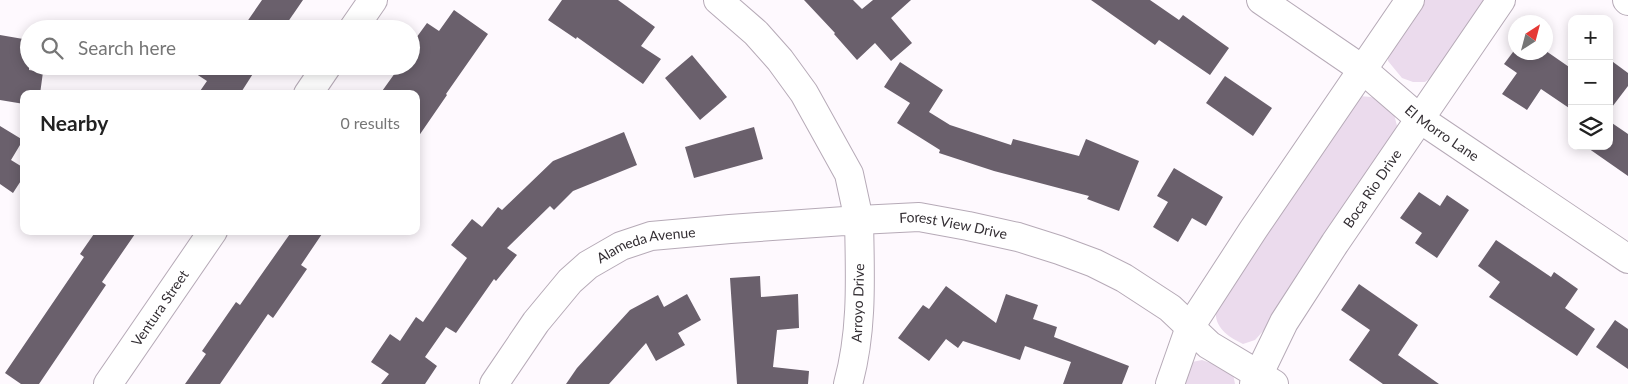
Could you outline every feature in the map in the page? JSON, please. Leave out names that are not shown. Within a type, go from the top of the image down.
[{"type":"street","points":[[359,20],[373,0]]},
{"type":"street","points":[[718,0],[756,33],[780,60],[804,93],[849,174],[859,220]]},
{"type":"street","name":"El Morro Lane","points":[[1261,0],[1362,70],[1420,119],[1628,259]]},
{"type":"street","points":[[1170,384],[1190,327],[1253,230],[1410,0]]},
{"type":"street","name":"Boca Rio Drive","points":[[1262,381],[1289,314],[1335,243],[1502,0]]},
{"type":"street","points":[[311,90],[321,75]]},
{"type":"street","name":"Forest View Drive","points":[[859,220],[919,218],[976,228],[1018,237],[1094,263],[1124,278],[1170,308],[1209,345],[1262,381]]},
{"type":"street","name":"Alameda Avenue","points":[[494,384],[536,322],[570,281],[588,265],[621,246],[651,236],[730,228],[859,220]]},
{"type":"street","name":"Arroyo Drive","points":[[848,384],[854,364],[860,308],[859,220]]},
{"type":"street","name":"Ventura Street","points":[[108,384],[210,235]]},
{"type":"shaded area","points":[[1419,0],[1488,0],[1436,74],[1425,82],[1413,82],[1402,78],[1388,61],[1388,52]]},
{"type":"shaded area","points":[[1359,96],[1371,97],[1384,104],[1394,114],[1397,126],[1392,140],[1301,271],[1264,330],[1255,340],[1243,344],[1233,339],[1220,327],[1216,311],[1222,295]]},
{"type":"shaded area","points":[[1202,360],[1219,366],[1233,374],[1235,384],[1179,384],[1192,362]]},
{"type":"building","points":[[262,0],[303,0],[289,20],[248,20]]},
{"type":"building","points":[[562,0],[618,0],[655,27],[641,46],[661,59],[643,84],[577,37],[576,39],[548,20]]},
{"type":"building","points":[[804,0],[853,0],[862,9],[873,0],[911,0],[891,18],[912,43],[891,61],[875,43],[857,60]]},
{"type":"building","points":[[1091,0],[1150,0],[1179,20],[1183,15],[1229,48],[1210,75],[1159,40],[1155,45]]},
{"type":"building","points":[[454,10],[488,34],[420,134],[420,90],[383,90],[394,75],[420,75],[420,33],[427,23],[439,31]]},
{"type":"building","points":[[0,35],[20,38],[20,75],[43,75],[41,90],[20,90],[20,103],[0,100]]},
{"type":"building","points":[[692,55],[727,97],[700,120],[665,78]]},
{"type":"building","points":[[1553,56],[1568,66],[1568,107],[1541,89],[1527,110],[1502,94],[1517,73],[1504,64],[1508,59],[1553,60]]},
{"type":"building","points":[[900,62],[943,90],[929,112],[950,125],[1011,145],[1013,139],[1079,156],[1086,139],[1139,161],[1119,211],[1087,199],[1089,196],[994,171],[939,153],[940,150],[897,123],[910,103],[884,87]]},
{"type":"building","points":[[1613,62],[1628,73],[1628,86],[1613,106]]},
{"type":"building","points":[[198,75],[252,75],[243,90],[201,90],[207,81]]},
{"type":"building","points":[[1225,76],[1272,108],[1253,136],[1206,103]]},
{"type":"building","points":[[1613,124],[1628,134],[1628,176],[1591,150],[1613,150]]},
{"type":"building","points":[[0,126],[20,138],[20,145],[11,160],[20,166],[20,182],[13,193],[0,184]]},
{"type":"building","points":[[754,127],[763,159],[694,178],[685,147]]},
{"type":"building","points":[[624,132],[637,165],[573,191],[554,210],[550,206],[507,248],[517,255],[496,281],[494,279],[456,333],[446,327],[425,357],[437,366],[425,384],[381,384],[389,374],[371,362],[390,334],[400,341],[416,317],[423,322],[467,258],[451,245],[472,219],[482,227],[498,207],[502,210],[553,161]]},
{"type":"building","points":[[1174,168],[1223,197],[1206,226],[1192,218],[1178,242],[1153,227],[1168,202],[1157,196]]},
{"type":"building","points":[[1419,192],[1440,206],[1447,195],[1469,210],[1437,258],[1415,243],[1422,233],[1400,218]]},
{"type":"building","points":[[93,235],[134,235],[102,282],[106,285],[39,384],[21,384],[5,373],[84,257],[80,254]]},
{"type":"building","points":[[289,235],[321,235],[301,265],[307,269],[273,318],[268,314],[220,384],[185,384],[206,354],[202,351],[236,302],[240,305]]},
{"type":"building","points":[[1496,240],[1551,277],[1554,272],[1578,289],[1565,308],[1595,329],[1577,356],[1489,297],[1500,282],[1478,266]]},
{"type":"building","points":[[760,276],[761,297],[798,294],[799,328],[777,330],[773,367],[809,371],[808,384],[737,384],[730,278]]},
{"type":"building","points":[[1359,284],[1418,325],[1398,355],[1439,384],[1383,384],[1349,360],[1370,330],[1341,310]]},
{"type":"building","points":[[946,286],[996,323],[1006,294],[1038,305],[1033,319],[1057,327],[1054,337],[1129,366],[1122,384],[1063,384],[1071,362],[1025,346],[1020,360],[963,341],[958,348],[946,339],[929,361],[898,338],[923,305],[929,309]]},
{"type":"building","points":[[687,294],[701,320],[678,333],[685,345],[656,361],[646,343],[609,384],[566,384],[577,368],[630,310],[658,295],[664,307]]},
{"type":"building","points":[[1615,320],[1628,329],[1628,369],[1596,347]]}]
